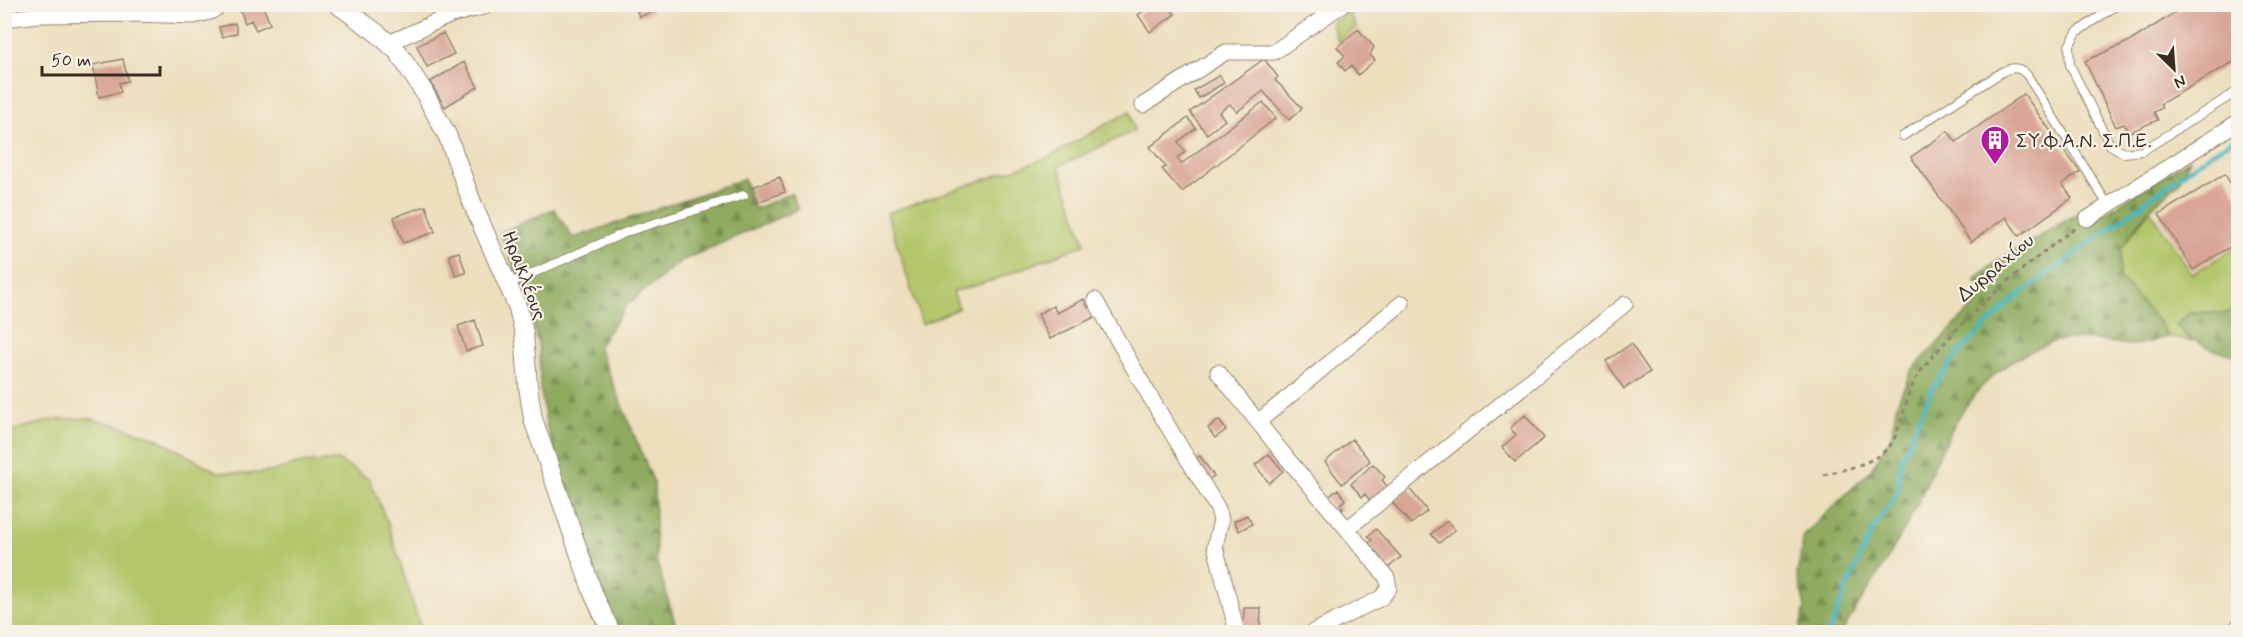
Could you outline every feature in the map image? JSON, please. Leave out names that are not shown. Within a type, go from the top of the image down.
[{"type":"street","points":[[4,19],[39,15],[194,16],[210,12],[223,4]]},
{"type":"street","name":"Ηρακλέους","points":[[337,4],[389,43],[411,72],[436,112],[522,321],[530,402],[539,439],[592,593],[611,633]]},
{"type":"street","points":[[389,43],[451,15],[495,4]]},
{"type":"street","points":[[1143,105],[1226,52],[1274,52],[1343,4]]},
{"type":"street","points":[[2087,219],[2238,122]]},
{"type":"street","points":[[1095,300],[1218,509],[1221,520],[1216,540],[1216,552],[1237,633]]},
{"type":"street","points":[[1258,422],[1402,303]]},
{"type":"street","points":[[1347,529],[1625,304]]},
{"type":"street","points":[[1218,372],[1387,578],[1389,588],[1381,598],[1313,633]]},
{"type":"street","points":[[2234,633],[2238,627]]},
{"type":"lane","points":[[2118,4],[2077,32],[2069,46],[2070,65],[2110,145],[2124,153],[2142,151],[2238,91]]},
{"type":"lane","points":[[1903,136],[2002,72],[2016,67],[2022,69],[2108,206]]},
{"type":"lane","points":[[508,284],[629,231],[744,195]]},
{"type":"path","name":"Δυρραχίου","points":[[1824,475],[1874,460],[1889,447],[1917,376],[1956,329],[1988,298],[2087,219]]},
{"type":"green space","points":[[1349,12],[1356,27],[1338,42],[1331,23]]},
{"type":"green space","points":[[1130,111],[1134,131],[1059,166],[1085,244],[991,281],[953,292],[959,308],[922,324],[887,213],[1047,158]]},
{"type":"green space","points":[[2190,159],[2179,182],[2146,213],[2121,249],[2119,278],[2159,322],[2168,337],[2132,345],[2080,339],[2060,340],[2020,357],[1996,374],[1976,393],[1961,414],[1947,438],[1902,534],[1842,632],[1799,632],[1805,607],[1797,574],[1804,535],[1871,470],[1891,437],[1897,403],[1912,370],[1985,294],[1975,279],[1996,262],[2080,212],[2088,224]]},
{"type":"green space","points":[[744,179],[755,209],[791,193],[798,209],[681,261],[626,306],[598,347],[654,483],[656,559],[678,632],[619,632],[605,606],[547,428],[540,388],[539,351],[531,310],[500,233],[554,209],[573,238]]},
{"type":"green space","points":[[2150,210],[2192,274],[2238,246],[2238,308],[2226,313],[2190,312],[2176,325],[2192,341],[2168,337],[2159,322],[2119,278],[2121,248]]},
{"type":"green space","points":[[2238,308],[2238,355],[2204,346],[2176,325],[2190,312],[2226,313]]},
{"type":"green space","points":[[87,418],[156,438],[217,472],[245,474],[270,472],[301,463],[338,460],[369,479],[388,524],[422,632],[5,632],[5,432],[52,420]]},
{"type":"building","points":[[238,4],[262,4],[270,24],[256,30],[251,20],[245,23]]},
{"type":"building","points":[[635,4],[649,4],[652,12],[639,17]]},
{"type":"building","points":[[1153,4],[1168,4],[1175,14],[1150,32],[1138,15]]},
{"type":"building","points":[[2188,4],[2236,4],[2238,8],[2238,66],[2235,61],[2160,104],[2162,108],[2154,112],[2158,120],[2128,133],[2124,124],[2116,127],[2085,61],[2132,40]]},
{"type":"building","points":[[235,23],[237,33],[222,37],[219,27]]},
{"type":"building","points":[[1358,29],[1374,47],[1370,55],[1375,60],[1358,75],[1351,66],[1345,71],[1338,62],[1345,56],[1337,47]]},
{"type":"building","points":[[443,33],[454,54],[427,67],[417,46]]},
{"type":"building","points":[[123,59],[128,81],[119,83],[121,92],[99,97],[93,65]]},
{"type":"building","points":[[1264,59],[1278,77],[1275,80],[1302,108],[1289,120],[1263,91],[1237,112],[1230,104],[1219,112],[1225,120],[1207,134],[1190,112]]},
{"type":"building","points":[[464,62],[478,87],[445,107],[430,82]]},
{"type":"building","points":[[1220,75],[1224,83],[1199,98],[1194,90]]},
{"type":"building","name":"ΣΥ.Φ.Α.Ν. Σ.Π.Ε.","points":[[2024,94],[2080,172],[2062,184],[2072,198],[2019,236],[2006,217],[1971,242],[1911,157],[1948,131],[1956,142]]},
{"type":"building","points":[[1263,102],[1276,118],[1182,192],[1162,169],[1166,167],[1150,147],[1188,118],[1196,128],[1178,142],[1185,152],[1177,158],[1181,164]]},
{"type":"building","points":[[2225,174],[2238,197],[2238,242],[2193,270],[2159,214]]},
{"type":"building","points":[[780,177],[785,192],[755,203],[750,188]]},
{"type":"building","points":[[426,206],[435,232],[403,243],[394,217]]},
{"type":"building","points":[[459,252],[466,273],[456,276],[449,255]]},
{"type":"building","points":[[1084,299],[1088,308],[1094,305],[1099,315],[1050,339],[1038,314],[1053,306],[1057,313]]},
{"type":"building","points":[[475,320],[483,346],[466,351],[458,326]]},
{"type":"building","points":[[1631,344],[1650,372],[1624,389],[1606,361]]},
{"type":"building","points":[[1525,415],[1544,438],[1515,462],[1502,447],[1516,435],[1510,428]]},
{"type":"building","points":[[1219,420],[1226,430],[1215,438],[1208,428]]},
{"type":"building","points":[[1352,439],[1370,461],[1342,484],[1325,462]]},
{"type":"building","points":[[1269,454],[1283,471],[1269,483],[1255,465]]},
{"type":"building","points":[[1200,456],[1214,476],[1208,480],[1194,460]]},
{"type":"building","points":[[1373,464],[1385,477],[1382,480],[1388,487],[1371,502],[1365,494],[1362,497],[1351,484]]},
{"type":"building","points":[[1409,488],[1427,511],[1411,524],[1392,502]]},
{"type":"building","points":[[1338,489],[1345,500],[1340,504],[1343,509],[1337,513],[1326,499]]},
{"type":"building","points":[[1247,515],[1252,524],[1239,531],[1234,521]]},
{"type":"building","points":[[1447,521],[1455,530],[1439,543],[1431,534]]},
{"type":"building","points":[[1376,529],[1401,557],[1388,568],[1368,544],[1372,540],[1368,536]]},
{"type":"building","points":[[1244,608],[1261,608],[1260,632],[1243,632]]},
{"type":"waterway","points":[[1829,632],[1864,548],[1878,521],[1898,493],[1901,461],[1932,389],[1960,351],[2013,300],[2211,153],[2238,137]]},
{"type":"place","name":"ΣΥ.Φ.Α.Ν. Σ.Π.Ε.","points":[[1995,166]]}]
